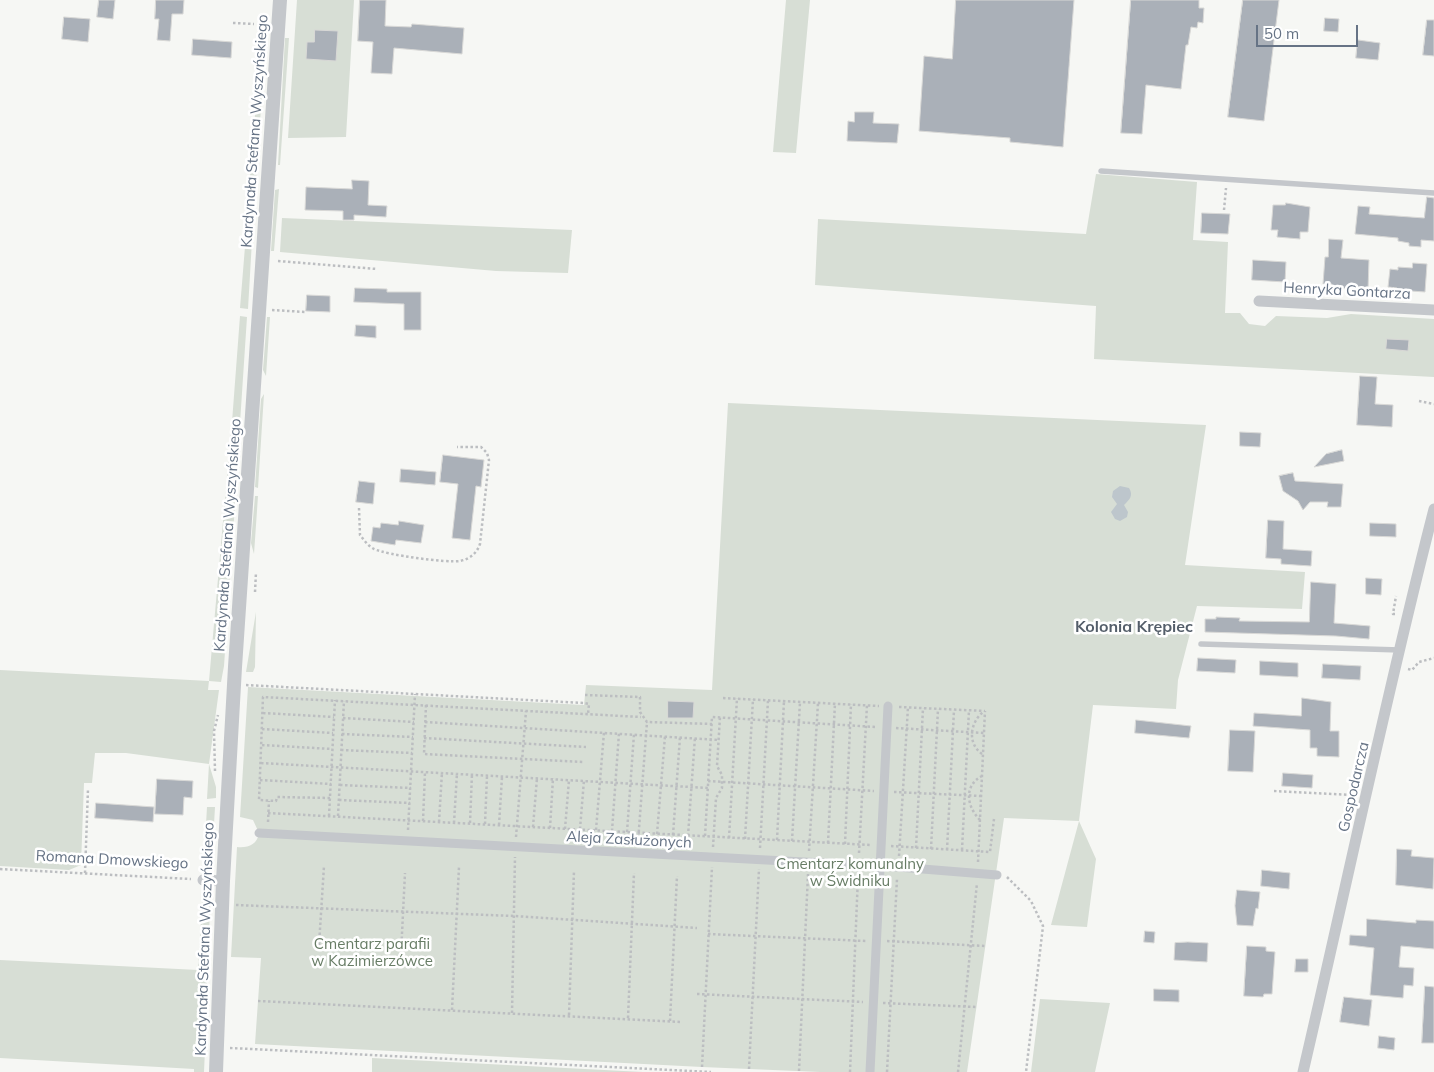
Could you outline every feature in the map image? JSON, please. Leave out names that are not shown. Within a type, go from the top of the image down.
[{"type":"street","name":"Kardynała Stefana Wyszyńskiego","points":[[216,1072],[223,881],[236,649],[280,0]]},
{"type":"street","name":"Henryka Gontarza","points":[[1259,301],[1434,310]]},
{"type":"street","name":"Gospodarcza","points":[[1303,1072],[1434,509]]},
{"type":"street","points":[[870,1072],[878,866],[888,706]]},
{"type":"street","name":"Aleja Zasłużonych","points":[[263,833],[898,867],[997,875]]},
{"type":"street","name":"Romana Dmowskiego","points":[[203,880],[223,881]]},
{"type":"lane","points":[[1101,171],[1434,194]]},
{"type":"lane","points":[[1201,644],[1400,650]]},
{"type":"path","points":[[233,23],[254,24]]},
{"type":"path","points":[[1224,210],[1226,181]]},
{"type":"path","points":[[278,261],[377,269]]},
{"type":"path","points":[[272,310],[305,312]]},
{"type":"path","points":[[1419,401],[1434,404]]},
{"type":"path","points":[[359,508],[360,535],[374,549],[442,560],[460,561],[470,558],[477,551],[480,544],[489,460],[482,447],[457,447]]},
{"type":"path","points":[[1396,667],[1412,670],[1419,662],[1434,658]]},
{"type":"path","points":[[244,685],[584,703],[589,704],[588,714]]},
{"type":"path","points":[[408,842],[416,694]]},
{"type":"path","points":[[585,695],[640,697],[641,717]]},
{"type":"path","points":[[330,798],[277,797],[276,801],[259,800],[264,697],[641,717],[647,722],[712,724]]},
{"type":"path","points":[[723,698],[985,711]]},
{"type":"path","points":[[729,838],[737,698]]},
{"type":"path","points":[[745,839],[753,699]]},
{"type":"path","points":[[329,816],[335,700]]},
{"type":"path","points":[[761,840],[768,700]]},
{"type":"path","points":[[338,816],[344,701]]},
{"type":"path","points":[[777,840],[784,701]]},
{"type":"path","points":[[792,841],[800,702]]},
{"type":"path","points":[[799,1071],[812,788],[818,703]]},
{"type":"path","points":[[828,843],[835,704]]},
{"type":"path","points":[[845,844],[851,704]]},
{"type":"path","points":[[426,705],[424,754],[584,762]]},
{"type":"path","points":[[850,1072],[858,866],[867,705]]},
{"type":"path","points":[[887,1072],[908,707]]},
{"type":"path","points":[[916,848],[923,708]]},
{"type":"path","points":[[931,849],[938,709]]},
{"type":"path","points":[[947,850],[954,710]]},
{"type":"path","points":[[962,850],[967,795],[970,732],[969,710]]},
{"type":"path","points":[[512,1013],[515,847],[526,711]]},
{"type":"path","points":[[983,754],[974,746],[970,732],[976,720],[985,711]]},
{"type":"path","points":[[958,1072],[978,872],[985,711]]},
{"type":"path","points":[[215,773],[213,765],[214,731],[218,713]]},
{"type":"path","points":[[263,713],[334,717]]},
{"type":"path","points":[[705,836],[712,717],[984,733]]},
{"type":"path","points":[[702,1068],[716,798],[721,792],[722,782],[722,771],[717,766],[720,717]]},
{"type":"path","points":[[343,718],[414,722]]},
{"type":"path","points":[[425,722],[646,734],[719,740]]},
{"type":"path","points":[[637,854],[647,722]]},
{"type":"path","points":[[262,729],[334,734]]},
{"type":"path","points":[[596,830],[604,732]]},
{"type":"path","points":[[342,734],[413,737]]},
{"type":"path","points":[[612,831],[620,734]]},
{"type":"path","points":[[627,832],[634,734]]},
{"type":"path","points":[[657,834],[665,736]]},
{"type":"path","points":[[673,835],[680,737]]},
{"type":"path","points":[[688,836],[695,737]]},
{"type":"path","points":[[424,738],[586,747]]},
{"type":"path","points":[[262,745],[333,749]]},
{"type":"path","points":[[342,750],[412,753]]},
{"type":"path","points":[[261,763],[708,788]]},
{"type":"path","points":[[423,821],[425,772]]},
{"type":"path","points":[[440,822],[442,772]]},
{"type":"path","points":[[454,823],[457,773]]},
{"type":"path","points":[[470,824],[472,774]]},
{"type":"path","points":[[485,824],[487,775]]},
{"type":"path","points":[[499,825],[502,776]]},
{"type":"path","points":[[980,820],[972,809],[967,795],[974,782],[982,776]]},
{"type":"path","points":[[533,827],[537,778]]},
{"type":"path","points":[[550,828],[553,778]]},
{"type":"path","points":[[260,780],[331,784]]},
{"type":"path","points":[[565,829],[569,780]]},
{"type":"path","points":[[580,830],[584,780]]},
{"type":"path","points":[[708,781],[981,796]]},
{"type":"path","points":[[340,785],[411,788]]},
{"type":"path","points":[[85,874],[88,789]]},
{"type":"path","points":[[1274,791],[1367,796]]},
{"type":"path","points":[[339,800],[410,803]]},
{"type":"path","points":[[263,833],[269,801]]},
{"type":"path","points":[[268,812],[990,852],[994,819]]},
{"type":"path","points":[[749,1069],[760,860]]},
{"type":"path","points":[[319,945],[324,866]]},
{"type":"path","points":[[452,1010],[459,867]]},
{"type":"path","name":"Romana Dmowskiego","points":[[0,869],[203,880]]},
{"type":"path","points":[[569,1015],[574,871]]},
{"type":"path","points":[[401,954],[405,872]]},
{"type":"path","points":[[628,1018],[634,873]]},
{"type":"path","points":[[997,875],[1006,876],[1025,895],[1040,915],[1043,926],[1026,1072]]},
{"type":"path","points":[[670,1022],[677,876]]},
{"type":"path","points":[[222,904],[403,910],[697,928]]},
{"type":"path","points":[[708,934],[985,946]]},
{"type":"path","points":[[697,994],[976,1007]]},
{"type":"path","points":[[258,1002],[569,1015],[681,1022]]},
{"type":"path","points":[[226,1047],[711,1072]]},
{"type":"green space","points":[[297,0],[354,0],[346,137],[288,138]]},
{"type":"green space","points":[[786,0],[810,0],[796,153],[773,152]]},
{"type":"green space","points":[[262,29],[266,30],[254,215],[247,214]]},
{"type":"green space","points":[[285,38],[289,38],[280,165],[278,165]]},
{"type":"green space","points":[[1096,174],[1197,182],[1193,240],[1228,242],[1225,313],[1240,313],[1249,324],[1265,326],[1276,316],[1327,318],[1351,314],[1434,319],[1434,377],[1094,359],[1096,306],[815,285],[818,219],[1086,234]]},
{"type":"green space","points":[[279,189],[274,251],[271,251],[275,190]]},
{"type":"green space","points":[[282,218],[572,230],[568,273],[496,271],[280,252]]},
{"type":"green space","points":[[247,222],[253,223],[248,309],[240,308]]},
{"type":"green space","points":[[240,316],[247,317],[240,423],[232,422]]},
{"type":"green space","points":[[267,317],[270,317],[266,376],[263,370]]},
{"type":"green space","points":[[264,394],[258,488],[255,487],[261,399]]},
{"type":"green space","points":[[728,403],[1206,425],[1185,565],[1305,572],[1302,609],[1197,606],[1178,680],[1176,709],[1093,705],[1079,821],[1004,818],[967,1072],[820,1072],[255,1044],[261,958],[231,957],[237,847],[251,845],[259,833],[253,820],[240,817],[248,687],[584,705],[586,685],[712,690]]},
{"type":"green space","points":[[231,430],[240,431],[224,666],[221,682],[209,681]]},
{"type":"green space","points":[[255,496],[258,496],[254,554],[251,543]]},
{"type":"green space","points":[[256,612],[255,667],[253,672],[246,672]]},
{"type":"green space","points":[[0,670],[209,681],[208,690],[219,690],[209,764],[126,753],[95,753],[92,783],[84,783],[81,865],[69,870],[0,866]]},
{"type":"green space","points":[[209,764],[216,787],[216,798],[207,799]]},
{"type":"green space","points":[[207,807],[215,807],[211,876],[203,876]]},
{"type":"green space","points":[[1079,821],[1096,859],[1087,927],[1051,925]]},
{"type":"green space","points":[[203,884],[211,885],[207,984],[198,984],[198,993],[206,994],[205,1039],[196,1039],[195,1048],[205,1049],[204,1072],[194,1072],[194,1069],[0,1058],[0,960],[198,970]]},
{"type":"green space","points":[[1040,999],[1110,1003],[1095,1072],[1031,1072]]},
{"type":"green space","points":[[372,1058],[643,1072],[372,1072]]},
{"type":"shaded area","points":[[1120,486],[1129,488],[1131,493],[1130,498],[1124,505],[1128,512],[1127,517],[1120,521],[1115,519],[1111,512],[1117,504],[1112,497],[1113,491]]},
{"type":"building","points":[[99,0],[115,0],[113,19],[97,17]]},
{"type":"building","points":[[156,0],[184,0],[183,14],[172,14],[170,41],[157,40],[159,19],[155,19]]},
{"type":"building","points":[[360,0],[386,0],[385,26],[411,27],[412,24],[464,28],[462,54],[394,48],[392,74],[371,73],[373,42],[358,41]]},
{"type":"building","points":[[956,0],[1074,0],[1063,147],[1010,142],[1010,138],[919,131],[924,56],[952,59]]},
{"type":"building","points":[[1131,0],[1199,0],[1199,8],[1204,8],[1203,23],[1198,22],[1197,28],[1191,27],[1188,45],[1186,45],[1181,89],[1146,85],[1142,134],[1121,133]]},
{"type":"building","points":[[1243,0],[1279,0],[1264,121],[1228,117]]},
{"type":"building","points":[[64,17],[90,19],[88,42],[62,39]]},
{"type":"building","points":[[1325,18],[1339,19],[1338,32],[1324,31]]},
{"type":"building","points":[[1427,20],[1434,20],[1434,56],[1423,55]]},
{"type":"building","points":[[315,30],[338,31],[336,61],[306,59],[307,42],[314,42]]},
{"type":"building","points":[[193,39],[232,42],[231,58],[192,55]]},
{"type":"building","points":[[1358,40],[1380,43],[1378,60],[1356,58]]},
{"type":"building","points":[[855,112],[874,112],[873,123],[899,124],[897,143],[847,141],[848,121],[854,122]]},
{"type":"building","points":[[352,180],[369,181],[368,205],[387,206],[386,217],[354,215],[354,220],[343,220],[343,211],[305,210],[306,187],[352,189]]},
{"type":"building","points":[[1427,197],[1434,198],[1434,241],[1421,240],[1421,247],[1409,246],[1409,243],[1398,241],[1398,238],[1355,234],[1358,206],[1370,207],[1369,214],[1424,218]]},
{"type":"building","points":[[1286,203],[1310,207],[1308,232],[1300,232],[1300,239],[1277,237],[1278,230],[1271,230],[1273,205],[1285,205]]},
{"type":"building","points":[[1202,213],[1230,214],[1228,234],[1201,233]]},
{"type":"building","points":[[1329,239],[1343,240],[1341,258],[1369,260],[1368,290],[1332,288],[1332,284],[1323,284],[1325,257],[1328,257]]},
{"type":"building","points":[[1253,260],[1286,262],[1285,282],[1252,280]]},
{"type":"building","points":[[1413,263],[1427,264],[1425,292],[1397,290],[1397,288],[1388,287],[1390,269],[1398,270],[1398,267],[1412,268]]},
{"type":"building","points":[[355,288],[387,289],[387,292],[421,292],[421,330],[404,330],[404,304],[354,302]]},
{"type":"building","points":[[307,295],[330,296],[330,312],[306,311]]},
{"type":"building","points":[[356,325],[376,326],[376,338],[355,336]]},
{"type":"building","points":[[1387,339],[1409,340],[1408,351],[1386,349]]},
{"type":"building","points":[[1360,376],[1377,377],[1375,404],[1393,405],[1392,427],[1357,425]]},
{"type":"building","points":[[1240,432],[1261,433],[1260,447],[1240,446]]},
{"type":"building","points":[[1342,450],[1344,461],[1314,467],[1326,454]]},
{"type":"building","points":[[443,455],[484,460],[481,487],[476,486],[470,540],[452,538],[458,484],[440,482]]},
{"type":"building","points":[[401,469],[436,472],[435,485],[400,482]]},
{"type":"building","points":[[1293,473],[1295,481],[1343,484],[1341,507],[1327,507],[1328,502],[1310,502],[1303,510],[1298,501],[1283,491],[1279,476]]},
{"type":"building","points":[[359,481],[375,483],[373,504],[356,502]]},
{"type":"building","points":[[1268,520],[1284,521],[1283,549],[1312,551],[1311,566],[1281,564],[1281,559],[1266,558]]},
{"type":"building","points":[[399,521],[424,525],[421,543],[396,540],[395,545],[371,541],[373,527],[380,528],[381,523],[398,525]]},
{"type":"building","points":[[1370,523],[1396,524],[1396,537],[1370,536]]},
{"type":"building","points":[[1366,578],[1382,579],[1381,595],[1366,594]]},
{"type":"building","points":[[1311,582],[1336,584],[1334,623],[1370,626],[1369,639],[1336,636],[1205,632],[1205,619],[1216,619],[1216,617],[1240,618],[1239,621],[1309,622]]},
{"type":"building","points":[[1198,658],[1236,660],[1235,673],[1197,671]]},
{"type":"building","points":[[1260,661],[1298,663],[1298,677],[1260,675]]},
{"type":"building","points":[[1323,664],[1361,666],[1360,680],[1322,678]]},
{"type":"building","points":[[1302,698],[1331,702],[1330,731],[1339,731],[1339,757],[1317,756],[1317,748],[1310,748],[1310,730],[1253,726],[1254,713],[1301,716]]},
{"type":"building","points":[[668,701],[694,702],[693,718],[668,718]]},
{"type":"building","points":[[1136,720],[1191,726],[1189,738],[1135,733]]},
{"type":"building","points":[[1230,730],[1255,731],[1253,772],[1228,771]]},
{"type":"building","points":[[1283,773],[1313,775],[1312,788],[1282,786]]},
{"type":"building","points":[[157,779],[193,781],[192,798],[184,797],[183,815],[155,814]]},
{"type":"building","points":[[96,803],[154,807],[153,822],[95,818]]},
{"type":"building","points":[[1397,849],[1412,850],[1411,856],[1434,858],[1433,889],[1396,885]]},
{"type":"building","points":[[1262,870],[1290,873],[1289,889],[1261,886]]},
{"type":"building","points":[[1237,890],[1260,892],[1253,926],[1237,925],[1235,906]]},
{"type":"building","points":[[1367,919],[1416,923],[1416,920],[1434,921],[1434,949],[1401,946],[1399,967],[1414,968],[1413,986],[1404,985],[1403,998],[1370,995],[1374,948],[1349,945],[1350,935],[1366,936]]},
{"type":"building","points":[[1145,931],[1155,932],[1154,943],[1144,942]]},
{"type":"building","points":[[1175,943],[1208,943],[1207,962],[1174,960]]},
{"type":"building","points":[[1247,946],[1266,947],[1266,951],[1275,952],[1272,994],[1264,994],[1263,997],[1244,996]]},
{"type":"building","points":[[1296,959],[1308,959],[1308,972],[1295,972]]},
{"type":"building","points":[[1425,986],[1434,987],[1434,1043],[1422,1043]]},
{"type":"building","points":[[1154,989],[1179,990],[1179,1002],[1154,1001]]},
{"type":"building","points":[[1344,997],[1372,1000],[1369,1026],[1340,1022]]},
{"type":"building","points":[[1379,1036],[1395,1038],[1394,1050],[1378,1048]]},
{"type":"district","name":"Kolonia Krępiec","points":[[1134,627]]},
{"type":"park label","name":"Cmentarz komunalny w Świdniku","points":[[850,872]]},
{"type":"park label","name":"Cmentarz parafii w Kazimierzówce","points":[[372,952]]}]
